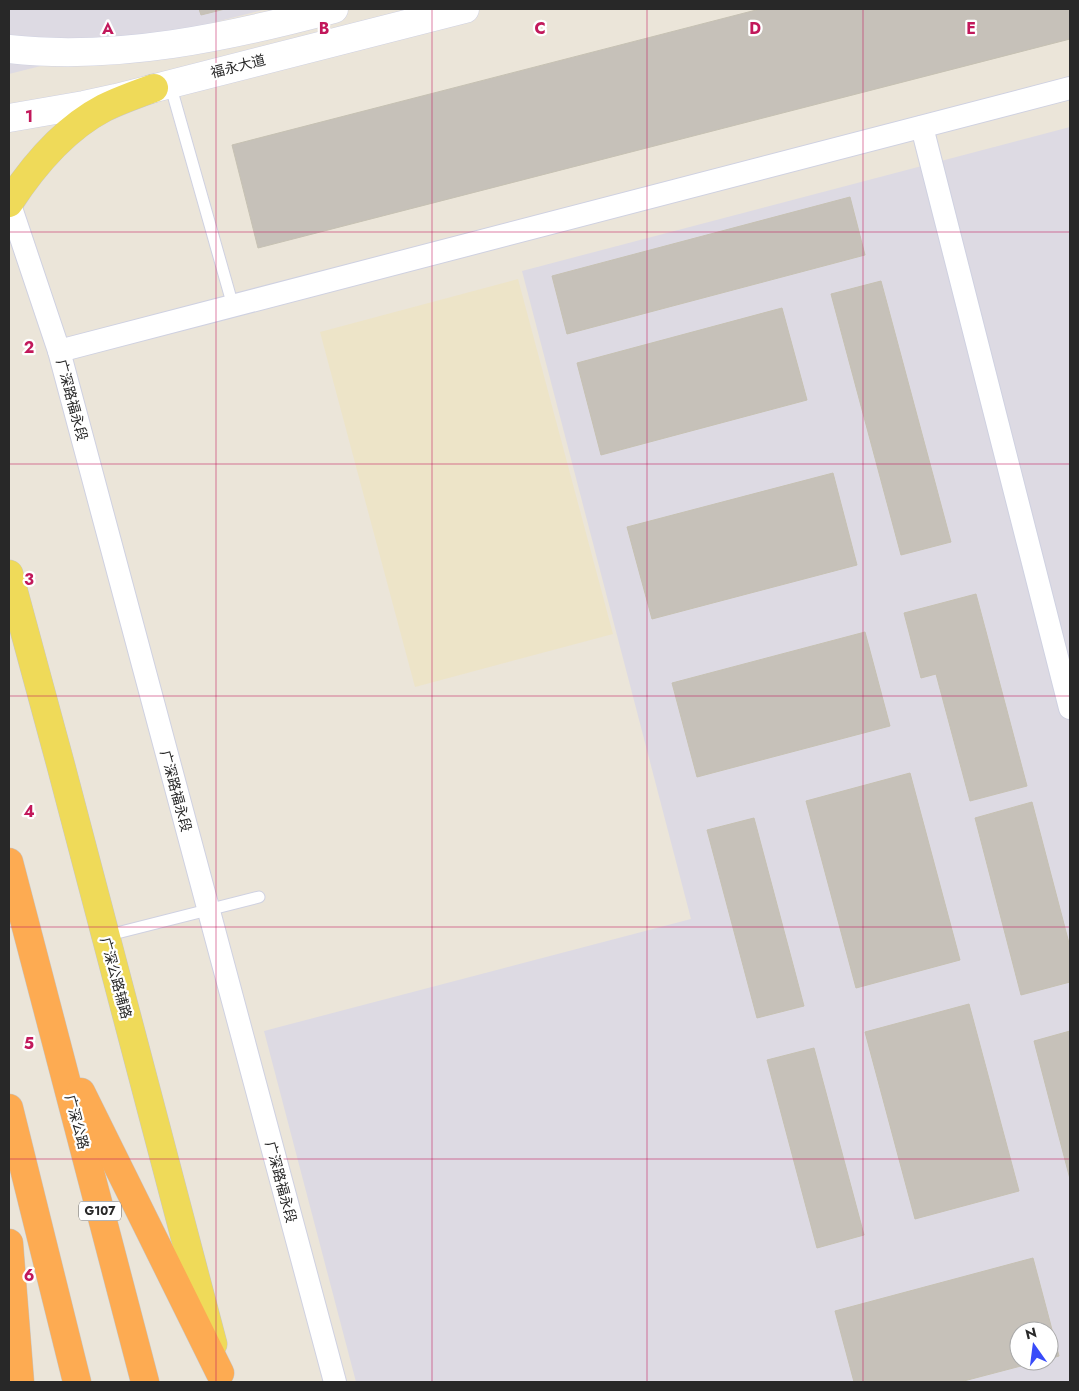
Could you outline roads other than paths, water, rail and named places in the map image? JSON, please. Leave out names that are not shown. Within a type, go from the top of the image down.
[{"type":"highway","name":"广深公路","points":[[9,862],[145,1382]]},
{"type":"highway","points":[[56,1040],[221,1378]]},
{"type":"highway","points":[[9,1108],[77,1382]]},
{"type":"highway","points":[[9,1243],[20,1382]]},
{"type":"main road","points":[[9,49],[78,52],[175,44],[269,26],[334,9]]},
{"type":"main road","name":"福永大道","points":[[9,118],[84,105],[465,9]]},
{"type":"main road","points":[[9,202],[34,167],[78,125],[102,109],[127,97],[162,86]]},
{"type":"main road","name":"广深公路辅路","points":[[9,574],[221,1378]]},
{"type":"street","points":[[59,351],[1070,88]]},
{"type":"street","points":[[922,127],[1070,708]]},
{"type":"street","name":"广深路福永段","points":[[9,202],[59,351],[335,1382]]},
{"type":"lane","points":[[162,86],[234,306]]},
{"type":"lane","points":[[105,936],[258,897]]}]
